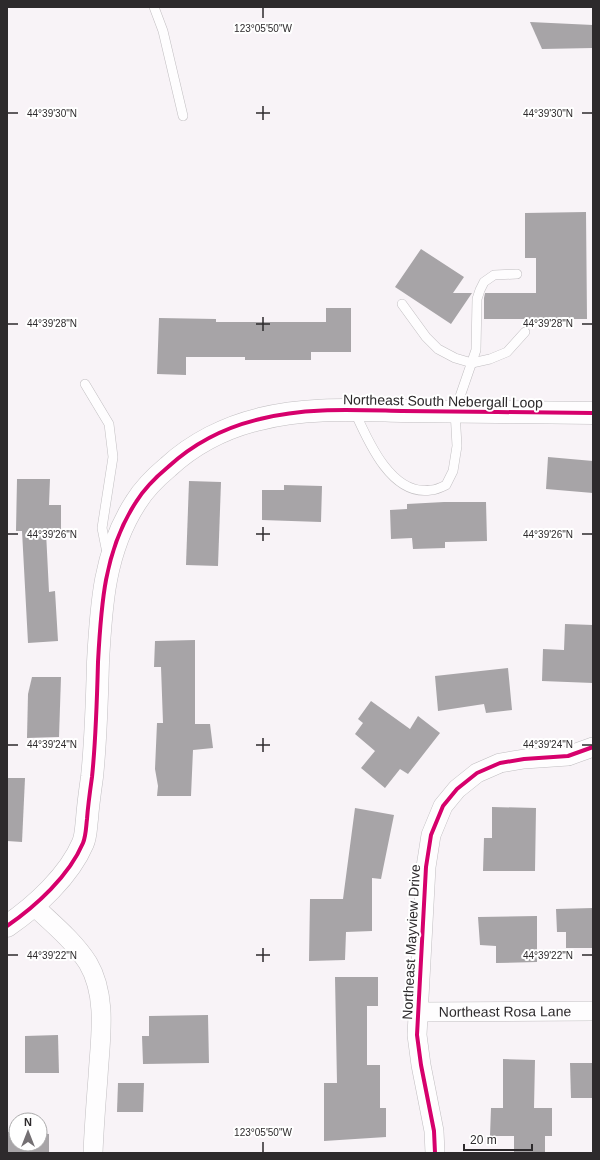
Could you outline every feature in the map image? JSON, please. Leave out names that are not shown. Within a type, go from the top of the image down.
[{"type":"street","name":"Northeast South Nebergall Loop","points":[[7,926],[34,906],[51,889],[72,863],[84,841],[94,752],[101,613],[103,593],[109,564],[120,532],[136,501],[155,479],[177,459],[202,442],[237,426],[261,418],[292,413],[354,410],[593,413]]},
{"type":"street","name":"Northeast Mayview Drive","points":[[435,1153],[434,1131],[418,1043],[418,1012],[426,867],[431,835],[443,806],[457,789],[477,773],[500,763],[524,759],[568,756],[593,747]]},
{"type":"street","points":[[34,906],[75,945],[88,964],[97,985],[101,1008],[101,1032],[93,1153]]},
{"type":"street","name":"Northeast Rosa Lane","points":[[418,1012],[593,1011]]},
{"type":"lane","points":[[154,7],[163,32],[183,116]]},
{"type":"lane","points":[[354,410],[369,443],[386,469],[402,484],[416,490],[431,491],[446,485],[452,471],[457,446],[455,412],[476,350],[477,299],[480,290],[484,282],[494,275],[517,274]]},
{"type":"lane","points":[[402,304],[426,337],[438,349],[455,358],[472,363],[490,359],[507,352],[525,332]]},
{"type":"lane","points":[[85,384],[109,424],[113,457],[102,528],[109,564]]},
{"type":"building","points":[[530,22],[593,25],[593,48],[542,49]]},
{"type":"building","points":[[586,212],[587,319],[484,319],[485,293],[536,293],[536,258],[525,258],[525,213]]},
{"type":"building","points":[[421,249],[464,277],[453,293],[472,293],[451,324],[395,287]]},
{"type":"building","points":[[326,308],[351,308],[351,352],[311,352],[311,360],[245,360],[245,357],[186,357],[186,375],[157,374],[159,318],[216,319],[216,322],[326,322]]},
{"type":"building","points":[[548,457],[593,461],[593,493],[546,489]]},
{"type":"building","points":[[17,479],[50,479],[49,505],[61,505],[61,532],[46,532],[49,592],[55,591],[58,641],[28,643],[22,531],[16,531]]},
{"type":"building","points":[[189,481],[221,482],[218,566],[186,565]]},
{"type":"building","points":[[284,485],[322,486],[321,522],[262,520],[262,490],[284,490]]},
{"type":"building","points":[[486,502],[487,541],[445,542],[445,548],[413,549],[412,538],[391,539],[390,510],[407,509],[407,504]]},
{"type":"building","points":[[565,624],[593,625],[593,683],[542,681],[543,649],[564,650]]},
{"type":"building","points":[[195,640],[195,724],[210,724],[213,748],[193,750],[191,796],[157,796],[158,786],[155,769],[157,723],[163,723],[161,667],[154,667],[155,641]]},
{"type":"building","points":[[508,668],[512,710],[486,713],[484,704],[438,711],[435,676]]},
{"type":"building","points":[[32,677],[61,677],[59,737],[27,738],[28,694]]},
{"type":"building","points":[[371,701],[410,729],[418,716],[440,733],[408,774],[400,769],[385,788],[361,768],[375,751],[355,734],[363,723],[358,719]]},
{"type":"building","points":[[7,778],[25,778],[22,842],[7,841]]},
{"type":"building","points":[[492,807],[536,808],[535,871],[483,871],[484,838],[492,838]]},
{"type":"building","points":[[355,808],[394,815],[381,879],[372,878],[372,931],[346,932],[345,960],[309,961],[310,899],[343,899]]},
{"type":"building","points":[[593,908],[593,948],[566,948],[566,932],[557,932],[556,909]]},
{"type":"building","points":[[537,916],[537,962],[496,963],[496,946],[480,945],[478,917]]},
{"type":"building","points":[[335,977],[378,977],[378,1006],[367,1006],[367,1065],[380,1065],[380,1108],[386,1108],[386,1137],[324,1141],[324,1083],[337,1083]]},
{"type":"building","points":[[208,1015],[209,1063],[143,1064],[142,1036],[149,1036],[149,1016]]},
{"type":"building","points":[[58,1035],[59,1073],[25,1073],[25,1036]]},
{"type":"building","points":[[503,1059],[535,1060],[534,1108],[552,1108],[552,1136],[545,1136],[545,1153],[514,1153],[514,1136],[490,1136],[491,1108],[503,1108]]},
{"type":"building","points":[[570,1063],[593,1063],[593,1098],[571,1098]]},
{"type":"building","points":[[118,1083],[144,1083],[143,1112],[117,1112]]},
{"type":"building","points":[[7,1132],[8,1152],[48,1152],[49,1134],[49,1153],[7,1153]]},
{"type":"cycle path","points":[[7,926],[40,900],[51,889],[69,867],[84,840],[92,777],[99,641],[106,579],[117,540],[125,521],[136,502],[150,483],[188,451],[211,437],[247,422],[277,415],[331,410],[593,413]]},
{"type":"cycle path","points":[[435,1153],[434,1131],[421,1065],[417,1035],[426,867],[431,835],[443,806],[457,789],[477,773],[500,763],[524,759],[568,756],[593,747]]}]
